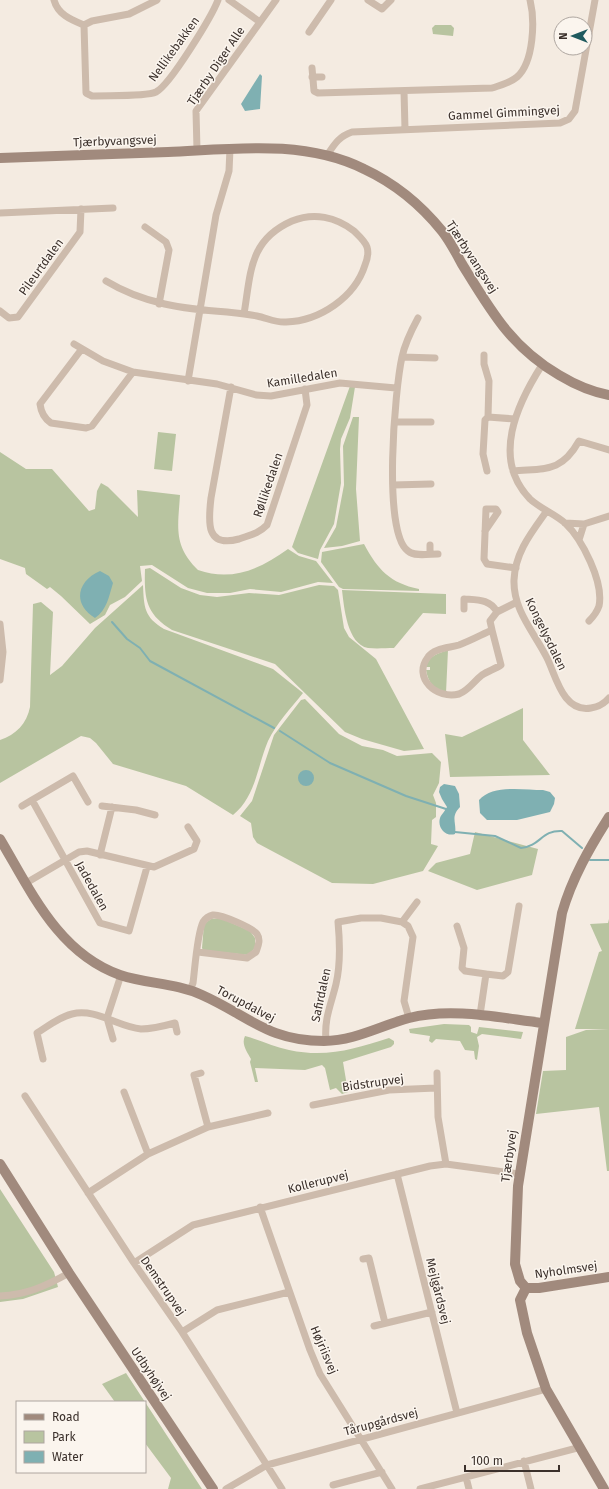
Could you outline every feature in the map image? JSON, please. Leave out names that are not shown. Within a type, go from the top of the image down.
[{"type":"street","points":[[54,0],[60,11],[65,16],[84,25],[92,21],[129,14],[157,0]]},
{"type":"street","name":"Nellikebakken","points":[[84,25],[84,87],[86,93],[92,96],[156,92],[166,83],[203,29],[218,0]]},
{"type":"street","points":[[229,0],[260,22]]},
{"type":"street","name":"Tjærby Diger Alle","points":[[197,150],[196,111],[276,0]]},
{"type":"street","points":[[309,32],[331,0]]},
{"type":"street","points":[[368,0],[382,9],[392,0]]},
{"type":"street","points":[[312,68],[314,91],[318,94],[492,88],[506,84],[518,76],[526,64],[533,26],[530,0]]},
{"type":"street","name":"Gammel Gimmingvej","points":[[328,154],[336,142],[344,135],[352,132],[560,123],[569,119],[575,111],[595,0]]},
{"type":"street","points":[[312,78],[322,78]]},
{"type":"street","points":[[404,91],[405,129]]},
{"type":"street","name":"Tjærbyvangsvej","points":[[0,158],[274,148],[328,154],[363,168],[386,181],[416,204],[442,231],[503,327],[520,347],[542,365],[572,382],[609,394]]},
{"type":"street","points":[[188,381],[216,214],[229,171],[230,149]]},
{"type":"street","points":[[0,213],[113,208]]},
{"type":"street","name":"Pileurtdalen","points":[[0,311],[9,318],[18,317],[80,232],[81,209]]},
{"type":"street","points":[[106,282],[124,292],[159,304],[244,314],[272,321],[287,322],[305,319],[332,307],[350,292],[362,272],[367,252],[367,248],[361,237],[346,225],[332,218],[315,216],[298,219],[278,228],[264,240],[257,251],[244,314]]},
{"type":"street","points":[[145,227],[166,242],[169,250],[159,304]]},
{"type":"street","points":[[418,318],[408,337],[402,356],[396,388],[393,485],[395,518],[403,545],[408,551],[414,554],[434,554],[430,545]]},
{"type":"street","name":"Kamilledalen","points":[[74,344],[103,361],[133,372],[231,388],[256,395],[271,396],[305,389],[351,383],[396,388]]},
{"type":"street","points":[[82,350],[40,404],[47,420],[51,423],[86,428],[92,426],[133,372]]},
{"type":"street","points":[[484,355],[484,364],[489,381],[488,417],[485,420],[483,454],[487,471]]},
{"type":"street","points":[[402,356],[435,358]]},
{"type":"street","points":[[542,365],[529,385],[515,419],[510,441],[510,456],[513,471],[520,485],[530,498],[546,512],[565,523],[579,540],[588,557],[598,586],[599,606],[589,621]]},
{"type":"street","name":"Røllikedalen","points":[[231,388],[209,516],[211,532],[215,538],[222,541],[229,541],[259,533],[267,525],[307,405],[305,389]]},
{"type":"street","points":[[488,417],[515,419]]},
{"type":"street","points":[[395,422],[431,422]]},
{"type":"street","points":[[513,471],[557,466],[566,460],[579,441],[609,450]]},
{"type":"street","points":[[393,485],[431,484]]},
{"type":"street","name":"Kongelysdalen","points":[[546,512],[524,543],[516,568],[514,581],[517,602],[521,613],[546,657],[563,695],[572,704],[579,708],[598,706],[609,698]]},
{"type":"street","points":[[565,523],[584,524],[609,516]]},
{"type":"street","points":[[579,540],[584,524]]},
{"type":"street","points":[[485,531],[484,560],[487,564],[516,568]]},
{"type":"street","points":[[464,609],[464,599],[480,600],[490,603],[497,612]]},
{"type":"street","points":[[492,630],[473,637],[460,645],[434,652],[428,657],[424,667],[424,678],[428,686],[439,694],[457,694],[467,691],[483,674],[501,666],[490,620],[497,612],[517,602]]},
{"type":"street","points":[[0,624],[3,652],[0,680]]},
{"type":"street","points":[[22,806],[73,776],[88,802]]},
{"type":"street","name":"Jadedalen","points":[[32,800],[100,923],[129,931],[147,867]]},
{"type":"street","points":[[102,806],[136,810],[155,815]]},
{"type":"street","name":"Jadedalen","points":[[100,855],[112,808]]},
{"type":"street","name":"Tjærbyvej","points":[[526,1288],[520,1281],[515,1264],[515,1222],[519,1174],[562,913],[568,892],[597,835],[609,817]]},
{"type":"street","name":"Jadedalen","points":[[26,883],[79,852],[87,851],[147,867],[159,866],[194,849],[197,841],[188,827]]},
{"type":"street","name":"Torupdalvej","points":[[0,839],[49,921],[60,935],[93,962],[121,975],[190,990],[261,1028],[276,1034],[309,1041],[326,1041],[356,1037],[409,1018],[446,1013],[480,1015],[544,1023]]},
{"type":"street","points":[[409,1018],[404,997],[413,937],[412,930],[402,922],[417,902]]},
{"type":"street","points":[[456,926],[464,948],[462,968],[465,971],[503,976],[508,972],[518,906]]},
{"type":"street","points":[[190,990],[193,983],[198,952],[203,921],[208,916],[213,915],[250,928],[257,934],[259,940],[256,952],[247,958],[198,952]]},
{"type":"street","name":"Safirdalen","points":[[326,1041],[326,1019],[336,984],[341,948],[338,922],[361,918],[381,918],[402,922]]},
{"type":"street","points":[[480,1015],[486,974]]},
{"type":"street","points":[[113,1039],[107,1018],[121,975]]},
{"type":"street","points":[[43,1059],[36,1033],[60,1018],[81,1013],[107,1018],[141,1028],[153,1028],[175,1023],[177,1032]]},
{"type":"street","points":[[201,1073],[194,1075],[208,1127]]},
{"type":"street","points":[[437,1073],[436,1088],[438,1117],[446,1164]]},
{"type":"street","name":"Bidstrupvej","points":[[313,1105],[389,1090],[436,1088]]},
{"type":"street","points":[[124,1092],[148,1154]]},
{"type":"street","name":"Demstrupvej","points":[[25,1096],[134,1263],[182,1332],[282,1489]]},
{"type":"street","points":[[88,1193],[148,1154],[208,1127],[268,1113]]},
{"type":"street","name":"Udbyhøjvej","points":[[0,1164],[69,1273],[213,1489]]},
{"type":"street","name":"Kollerupvej","points":[[134,1263],[193,1225],[260,1207],[397,1174],[446,1164],[519,1174]]},
{"type":"street","name":"Mejlgårdsvej","points":[[397,1174],[457,1413]]},
{"type":"street","name":"Højriisvej","points":[[260,1207],[289,1292],[320,1374],[392,1489]]},
{"type":"street","points":[[363,1260],[369,1258],[385,1323]]},
{"type":"street","points":[[0,1296],[28,1292],[45,1286],[69,1273]]},
{"type":"street","name":"Nyholmsvej","points":[[526,1288],[539,1288],[609,1277]]},
{"type":"street","points":[[526,1288],[520,1300],[527,1333],[546,1389],[581,1446],[604,1489]]},
{"type":"street","points":[[182,1332],[217,1310],[289,1292]]},
{"type":"street","points":[[374,1326],[432,1312]]},
{"type":"street","name":"Tårupgårdsvej","points":[[226,1489],[267,1464],[546,1389]]},
{"type":"street","points":[[420,1489],[581,1446]]},
{"type":"street","points":[[524,1462],[531,1489]]},
{"type":"street","points":[[333,1485],[382,1472]]},
{"type":"street","points":[[466,1477],[469,1489]]},
{"type":"green space","points":[[435,25],[451,25],[454,28],[453,36],[433,34],[432,28]]},
{"type":"green space","points":[[350,386],[355,387],[350,418],[341,439],[341,483],[334,524],[320,550],[318,559],[298,553],[292,547]]},
{"type":"green space","points":[[353,417],[359,417],[356,489],[360,541],[342,546],[324,548],[336,527],[344,485],[343,446]]},
{"type":"green space","points":[[158,432],[176,434],[172,471],[154,469]]},
{"type":"green space","points":[[0,452],[26,469],[52,469],[89,511],[95,509],[97,491],[101,483],[108,487],[138,517],[137,490],[180,495],[178,517],[179,536],[184,553],[198,570],[222,575],[245,572],[256,568],[288,549],[299,556],[316,561],[333,583],[318,582],[281,592],[250,589],[230,593],[207,593],[188,588],[152,565],[140,566],[142,581],[125,597],[110,605],[105,615],[90,624],[50,587],[47,589],[26,574],[25,568],[0,559]]},
{"type":"green space","points":[[364,544],[374,561],[386,574],[400,583],[419,589],[419,591],[343,589],[339,587],[321,562],[322,552]]},
{"type":"green space","points":[[150,568],[181,588],[200,595],[217,597],[249,593],[279,595],[319,585],[334,586],[338,590],[344,628],[349,637],[376,659],[424,749],[404,751],[362,739],[345,732],[275,664],[172,630],[157,618],[148,605],[145,589],[145,569]]},
{"type":"green space","points":[[143,585],[146,611],[157,625],[164,629],[273,669],[303,693],[275,728],[264,751],[255,781],[247,799],[233,815],[186,786],[113,764],[96,743],[90,738],[81,736],[0,783],[0,740],[16,732],[29,713],[33,604],[41,602],[53,612],[50,675],[62,666],[95,628]]},
{"type":"green space","points":[[342,590],[446,594],[446,614],[423,613],[394,648],[368,648],[355,640],[351,632],[344,606]]},
{"type":"green space","points":[[448,650],[446,693],[438,690],[432,685],[426,670],[430,670],[430,667],[426,667],[431,658]]},
{"type":"green space","points":[[305,699],[339,734],[362,746],[383,750],[397,756],[432,753],[441,762],[439,783],[433,795],[436,803],[436,817],[432,820],[431,844],[438,846],[423,871],[373,884],[332,883],[257,843],[253,837],[251,823],[240,816],[252,801],[274,735],[301,700]]},
{"type":"green space","points":[[523,708],[523,740],[550,775],[450,777],[445,734],[462,737]]},
{"type":"green space","points":[[475,832],[538,849],[532,875],[477,890],[428,871],[436,863],[470,854]]},
{"type":"green space","points":[[220,918],[250,931],[255,938],[255,948],[248,955],[203,950],[204,924],[211,919]]},
{"type":"green space","points":[[609,919],[609,1029],[575,1029],[599,952],[602,951],[590,924],[608,923]]},
{"type":"green space","points":[[444,1024],[469,1025],[471,1027],[471,1032],[477,1034],[479,1027],[523,1032],[521,1039],[482,1034],[477,1037],[479,1046],[477,1060],[475,1059],[474,1051],[465,1050],[460,1041],[436,1039],[432,1043],[429,1041],[430,1036],[410,1033],[409,1029]]},
{"type":"green space","points":[[609,1029],[609,1171],[607,1171],[599,1107],[536,1114],[543,1071],[566,1070],[566,1037],[586,1030]]},
{"type":"green space","points":[[245,1036],[283,1049],[316,1053],[328,1053],[352,1049],[389,1038],[394,1041],[394,1044],[391,1047],[343,1062],[348,1092],[342,1094],[336,1088],[330,1090],[325,1068],[322,1065],[305,1070],[255,1068],[258,1082],[255,1082],[250,1062],[251,1059],[244,1045]]},
{"type":"green space","points":[[0,1189],[54,1272],[58,1287],[23,1299],[0,1302]]},
{"type":"green space","points":[[126,1373],[144,1401],[114,1401],[102,1384]]},
{"type":"green space","points":[[146,1404],[202,1489],[168,1489],[171,1478],[146,1444]]},
{"type":"water","points":[[260,74],[262,76],[260,109],[245,111],[241,104]]},
{"type":"water","points":[[100,571],[109,576],[113,583],[105,607],[95,618],[83,606],[80,600],[80,593],[86,581],[92,575]]},
{"type":"water","points":[[306,770],[312,772],[314,778],[312,784],[306,786],[300,784],[298,778],[300,772]]},
{"type":"water","points":[[444,784],[455,786],[459,794],[460,807],[455,814],[455,834],[452,835],[443,831],[439,822],[447,807],[439,792],[440,787]]},
{"type":"water","points":[[509,789],[543,790],[550,792],[555,798],[550,812],[517,820],[487,820],[480,813],[479,800],[492,792]]},
{"type":"waterway","points":[[112,622],[127,639],[140,648],[150,661],[274,728]]},
{"type":"waterway","points":[[280,731],[330,763],[406,796],[446,809]]},
{"type":"waterway","points":[[455,832],[495,836],[521,848],[528,847],[545,835],[555,831],[562,831],[582,848]]},
{"type":"waterway","points":[[590,860],[609,860]]}]
